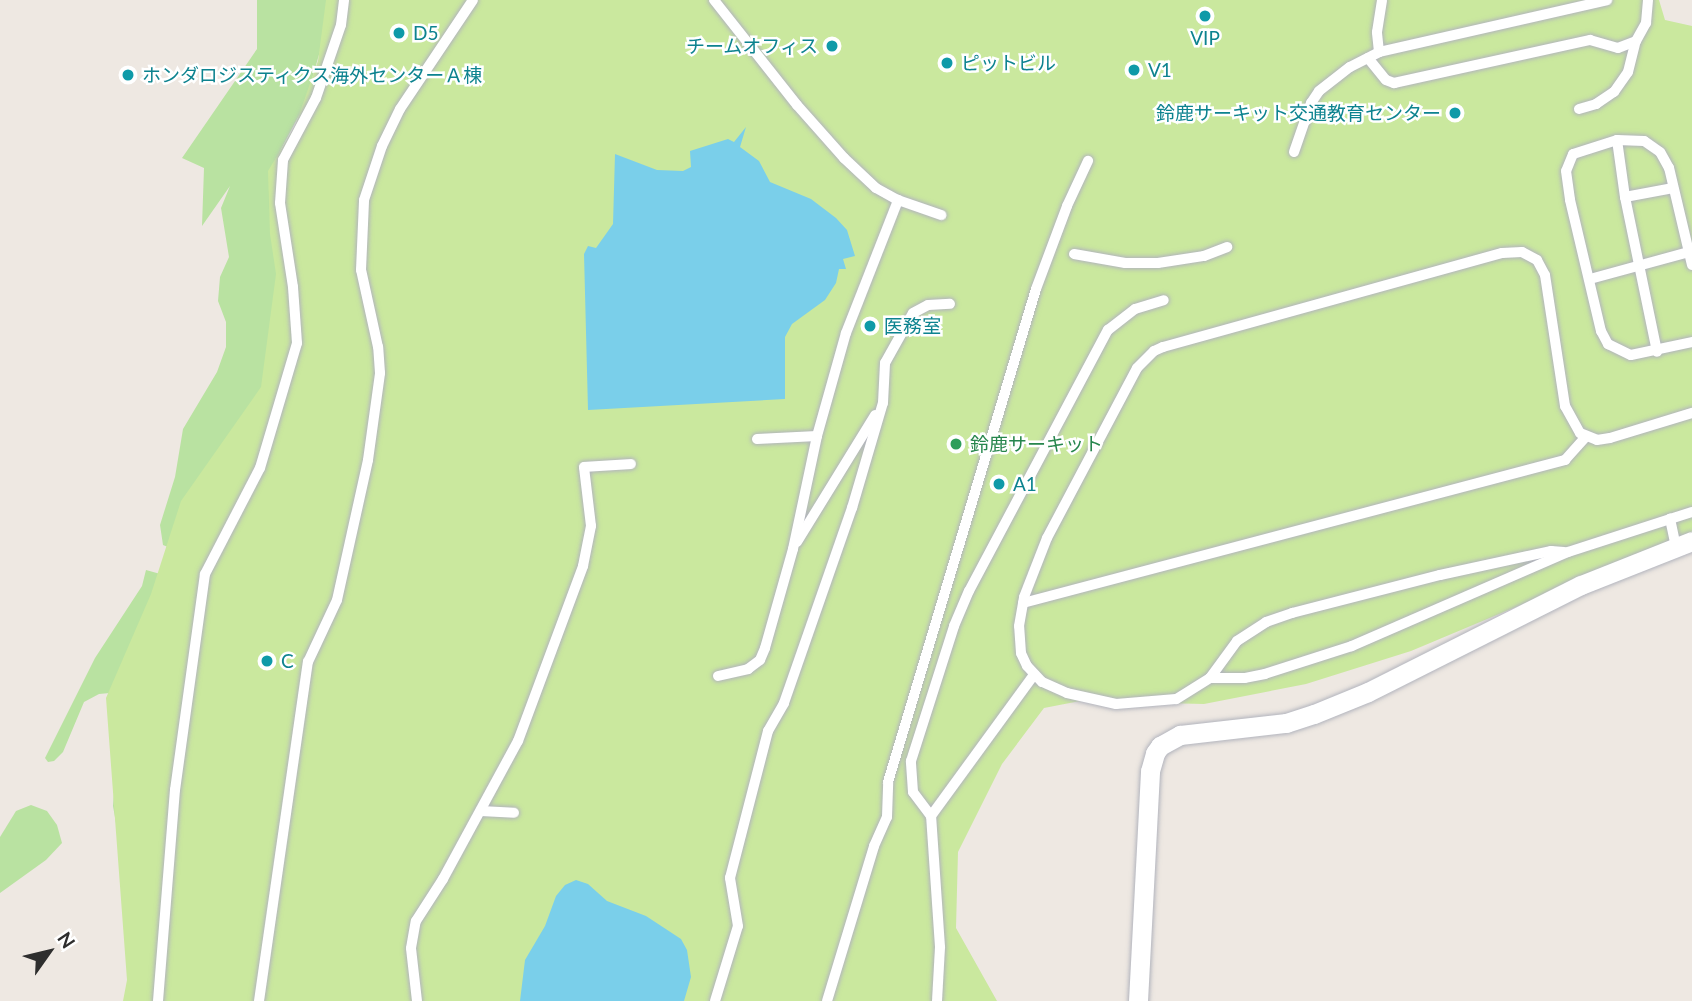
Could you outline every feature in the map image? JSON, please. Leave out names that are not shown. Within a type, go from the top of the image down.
[{"type":"street","points":[[1138,1001],[1150,771],[1160,746],[1180,735],[1286,723],[1314,714],[1368,692],[1581,585],[1684,544]]},
{"type":"lane","points":[[158,1001],[175,790],[205,574],[260,468],[298,343],[293,287],[279,203],[283,160],[316,98],[341,25],[344,0]]},
{"type":"lane","points":[[259,1001],[308,662],[337,600],[368,460],[380,373],[378,347],[360,270],[364,200],[382,146],[400,109],[473,0]]},
{"type":"lane","points":[[714,0],[797,105],[844,158],[876,188],[898,200],[942,215]]},
{"type":"lane","points":[[1379,52],[1377,32],[1382,0]]},
{"type":"lane","points":[[1294,152],[1311,103],[1320,90],[1379,52],[1607,0]]},
{"type":"lane","points":[[1368,58],[1386,79],[1394,83],[1590,40],[1618,48],[1636,41],[1644,32],[1648,0]]},
{"type":"lane","points":[[1579,109],[1596,104],[1614,92],[1628,72],[1636,41]]},
{"type":"lane","points":[[1617,140],[1625,197],[1657,352]]},
{"type":"lane","points":[[1692,265],[1669,168],[1660,152],[1644,141],[1617,140],[1573,153],[1566,171],[1601,331],[1608,344],[1631,355],[1657,352],[1692,342]]},
{"type":"lane","points":[[827,1001],[874,846],[887,817],[888,782],[1036,289],[1066,206],[1088,161]]},
{"type":"lane","points":[[1625,197],[1673,188]]},
{"type":"lane","points":[[718,676],[748,670],[760,660],[793,549],[817,436],[853,311],[898,200]]},
{"type":"lane","points":[[1074,254],[1125,262],[1158,263],[1204,256],[1227,247]]},
{"type":"lane","points":[[1568,552],[1551,551],[1440,575],[1266,622],[1237,641],[1210,678],[1176,699],[1136,705],[1116,704],[1066,693],[1052,688],[1034,675],[1021,653],[1019,626],[1023,603],[1057,517],[1129,381],[1144,359],[1163,347],[1502,253],[1522,252],[1537,260],[1545,275],[1564,406],[1574,426],[1586,437],[1597,440],[1692,412]]},
{"type":"lane","points":[[1590,279],[1689,252]]},
{"type":"lane","points":[[937,1001],[940,947],[930,816],[914,792],[911,761],[954,626],[968,592],[1108,330],[1135,309],[1164,300]]},
{"type":"lane","points":[[715,1001],[738,926],[730,878],[768,731],[784,704],[852,508],[883,402],[885,363],[899,333],[913,313],[928,305],[950,304]]},
{"type":"lane","points":[[793,549],[883,402]]},
{"type":"lane","points":[[757,439],[817,436]]},
{"type":"lane","points":[[1023,603],[1565,460],[1586,437]]},
{"type":"lane","points":[[417,1001],[411,948],[416,921],[443,879],[518,741],[583,566],[591,526],[584,467],[631,464]]},
{"type":"lane","points":[[1210,678],[1245,678],[1265,674],[1352,646],[1568,552],[1692,512]]},
{"type":"lane","points":[[1670,519],[1684,544]]},
{"type":"lane","points":[[930,816],[1034,675]]},
{"type":"lane","points":[[481,811],[514,813]]},
{"type":"green space","points":[[257,0],[335,0],[304,106],[279,153],[284,364],[180,552],[163,545],[160,525],[175,477],[183,429],[217,372],[226,347],[226,322],[218,301],[220,277],[229,257],[221,208],[230,186],[202,226],[204,168],[182,158],[257,49]]},
{"type":"green space","name":"鈴鹿サーキット","points":[[326,0],[1659,0],[1665,20],[1692,26],[1692,533],[1411,651],[1306,684],[1204,704],[1080,701],[1044,708],[1002,764],[958,852],[956,928],[997,1001],[123,1001],[127,980],[106,698],[151,594],[181,501],[261,387],[276,274],[270,234],[268,171],[295,126],[318,61]]},
{"type":"green space","points":[[146,570],[164,575],[119,840],[113,806],[117,754],[110,693],[99,694],[84,702],[63,752],[54,761],[48,762],[45,758],[95,658],[142,586]]},
{"type":"green space","points":[[31,805],[47,811],[57,825],[62,843],[46,860],[0,893],[0,837],[16,811]]},
{"type":"water","points":[[746,127],[740,147],[759,161],[770,182],[811,199],[836,218],[847,230],[855,256],[843,259],[846,269],[839,269],[836,283],[825,300],[792,324],[785,337],[785,399],[588,410],[584,254],[588,246],[596,248],[613,224],[615,154],[657,170],[683,171],[691,167],[690,151],[728,139],[734,142]]},
{"type":"water","points":[[576,880],[588,884],[607,901],[646,916],[681,939],[687,950],[691,977],[684,1001],[520,1001],[525,960],[545,926],[556,896],[565,885]]},
{"type":"place","name":"VIP","points":[[1205,16]]},
{"type":"place","name":"D5","points":[[399,33]]},
{"type":"place","name":"チームオフィス","points":[[832,46]]},
{"type":"place","name":"ピットビル","points":[[947,63]]},
{"type":"place","name":"V1","points":[[1134,70]]},
{"type":"place","name":"ホンダロジスティクス海外センターＡ棟","points":[[128,75]]},
{"type":"place","name":"鈴鹿サーキット交通教育センター","points":[[1455,113]]},
{"type":"place","name":"医務室","points":[[870,326]]},
{"type":"place","name":"鈴鹿サーキット","points":[[956,444]]},
{"type":"place","name":"A1","points":[[999,484]]},
{"type":"place","name":"C","points":[[267,661]]}]
